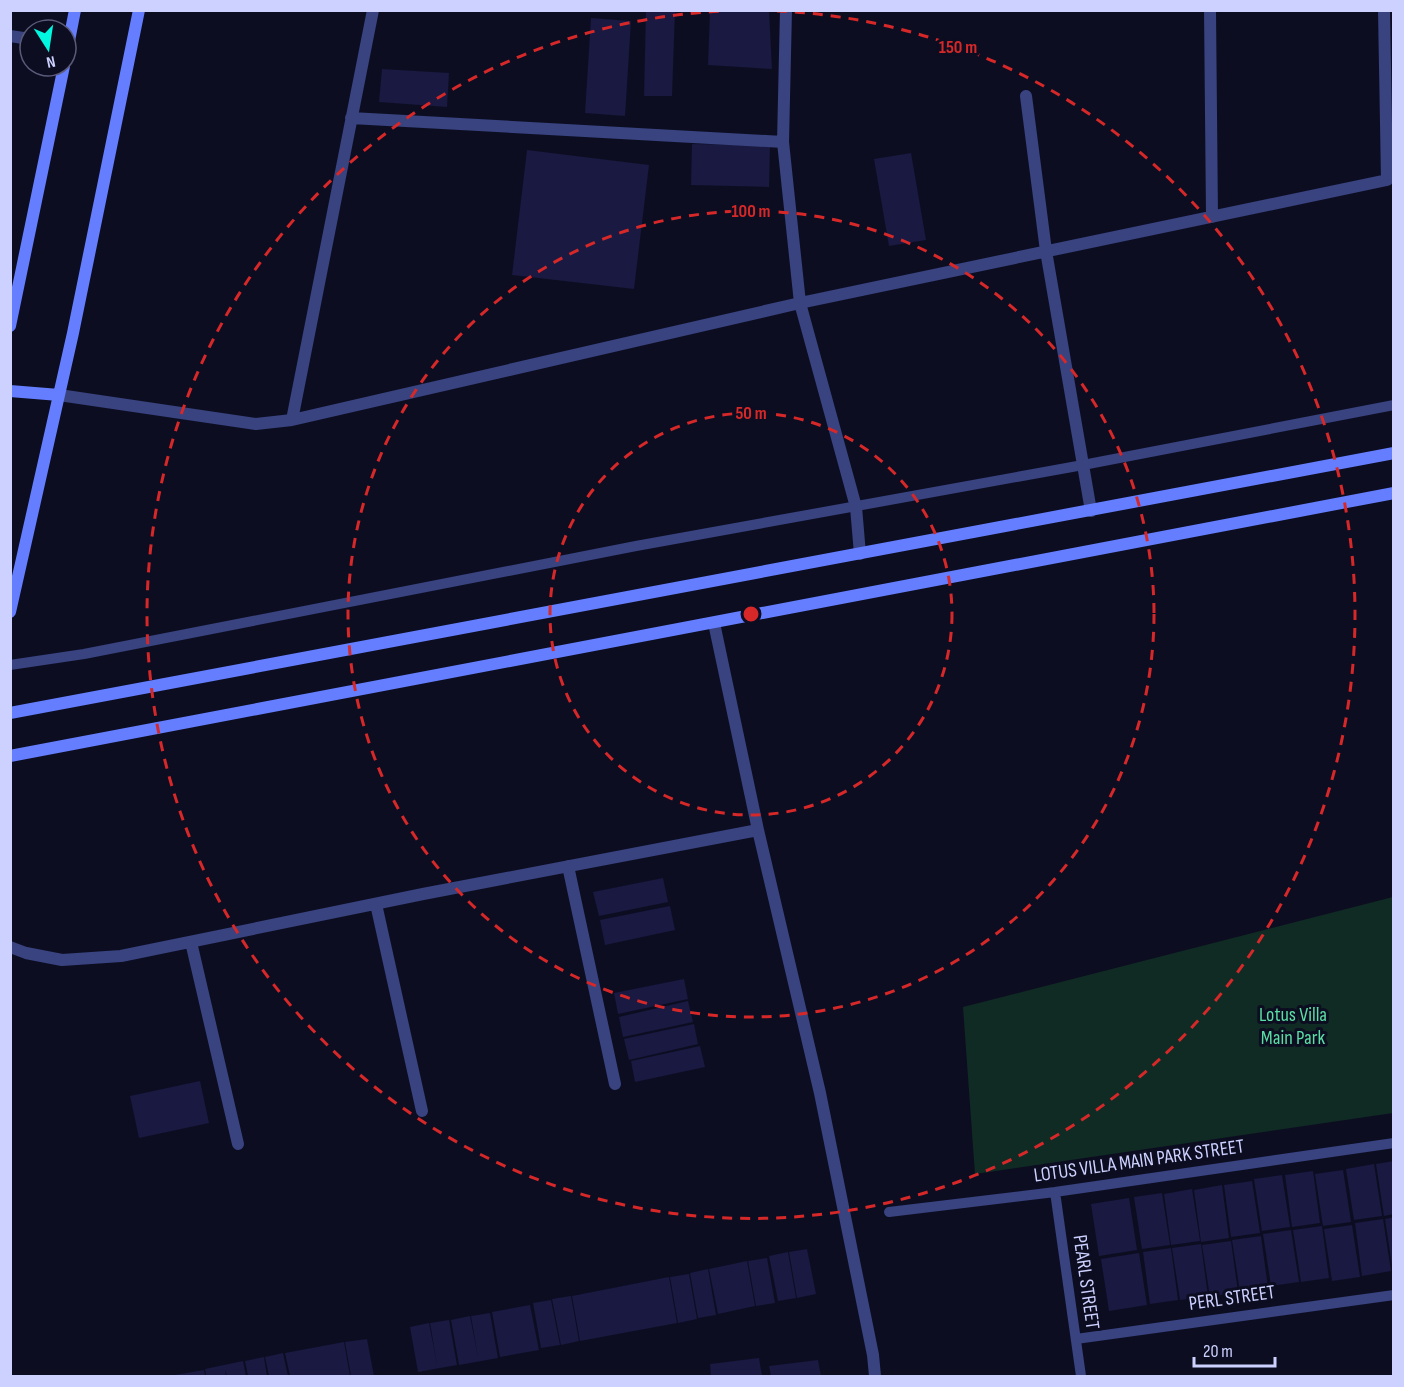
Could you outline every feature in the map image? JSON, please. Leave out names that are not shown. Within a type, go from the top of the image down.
[{"type":"street","points":[[10,612],[59,395],[139,10]]},
{"type":"street","points":[[292,420],[373,10]]},
{"type":"street","points":[[786,10],[783,142],[800,303],[856,507],[860,554]]},
{"type":"street","points":[[1210,10],[1212,217]]},
{"type":"street","points":[[10,391],[59,395],[256,424],[292,420],[800,303],[1387,180],[1384,10]]},
{"type":"street","points":[[10,326],[62,78]]},
{"type":"street","points":[[1026,96],[1046,251],[1091,511]]},
{"type":"street","points":[[351,118],[783,142]]},
{"type":"street","points":[[10,712],[1394,453]]},
{"type":"street","points":[[10,756],[1394,493]]},
{"type":"street","points":[[714,623],[758,830],[820,1093],[873,1355],[875,1377]]},
{"type":"street","points":[[10,947],[26,953],[62,960],[121,956],[758,830]]},
{"type":"street","points":[[568,866],[615,1084]]},
{"type":"street","points":[[376,904],[422,1111]]},
{"type":"street","points":[[190,942],[238,1144]]},
{"type":"lane","points":[[10,665],[84,654],[636,546],[1083,465],[1394,405]]},
{"type":"lane","name":"LOTUS VILLA MAIN PARK STREET","points":[[889,1212],[1055,1192],[1394,1143]]},
{"type":"lane","name":"PEARL STREET","points":[[1055,1192],[1081,1377]]},
{"type":"lane","name":"PERL STREET","points":[[1076,1339],[1394,1295]]},
{"type":"green space","name":"Lotus Villa Main Park","points":[[1393,897],[1393,1113],[975,1174],[963,1007]]},
{"type":"building","points":[[646,10],[675,10],[672,96],[644,96]]},
{"type":"building","points":[[710,10],[769,10],[772,69],[708,65]]},
{"type":"building","points":[[591,18],[631,21],[625,116],[585,113]]},
{"type":"building","points":[[382,69],[449,73],[447,107],[379,102]]},
{"type":"building","points":[[692,144],[770,145],[769,187],[691,185]]},
{"type":"building","points":[[527,150],[649,165],[634,289],[512,275]]},
{"type":"building","points":[[911,153],[926,240],[889,246],[874,159]]},
{"type":"building","points":[[663,878],[668,902],[599,916],[593,892]]},
{"type":"building","points":[[670,906],[675,930],[605,945],[600,920]]},
{"type":"building","points":[[684,979],[688,999],[618,1014],[614,993]]},
{"type":"building","points":[[688,1001],[693,1022],[623,1037],[619,1017]]},
{"type":"building","points":[[694,1024],[698,1044],[629,1060],[624,1039]]},
{"type":"building","points":[[700,1046],[705,1067],[635,1082],[631,1061]]},
{"type":"building","points":[[200,1081],[209,1123],[139,1138],[130,1096]]},
{"type":"building","points":[[1394,1161],[1394,1214],[1384,1216],[1376,1164]]},
{"type":"building","points":[[1374,1164],[1382,1216],[1354,1220],[1346,1169]]},
{"type":"building","points":[[1343,1170],[1351,1222],[1323,1226],[1315,1174]]},
{"type":"building","points":[[1313,1171],[1320,1223],[1292,1227],[1285,1175]]},
{"type":"building","points":[[1282,1175],[1290,1227],[1262,1231],[1254,1179]]},
{"type":"building","points":[[1252,1181],[1260,1233],[1231,1237],[1224,1185]]},
{"type":"building","points":[[1222,1185],[1229,1238],[1201,1242],[1194,1190]]},
{"type":"building","points":[[1192,1189],[1200,1241],[1171,1245],[1164,1194]]},
{"type":"building","points":[[1162,1193],[1170,1245],[1142,1249],[1134,1197]]},
{"type":"building","points":[[1129,1198],[1137,1250],[1099,1256],[1091,1204]]},
{"type":"building","points":[[1394,1217],[1394,1266],[1392,1266],[1385,1219]]},
{"type":"building","points":[[1383,1219],[1391,1271],[1362,1276],[1355,1223]]},
{"type":"building","points":[[1352,1225],[1360,1277],[1332,1281],[1324,1229]]},
{"type":"building","points":[[1322,1226],[1329,1278],[1301,1282],[1293,1230]]},
{"type":"building","points":[[1291,1230],[1299,1282],[1271,1286],[1263,1234]]},
{"type":"building","points":[[1261,1236],[1268,1288],[1240,1292],[1232,1240]]},
{"type":"building","points":[[1231,1241],[1238,1292],[1210,1297],[1202,1245]]},
{"type":"building","points":[[1201,1244],[1208,1296],[1180,1300],[1172,1248]]},
{"type":"building","points":[[1171,1248],[1178,1300],[1150,1304],[1143,1252]]},
{"type":"building","points":[[807,1249],[816,1294],[797,1298],[789,1252]]},
{"type":"building","points":[[788,1252],[796,1298],[778,1301],[769,1256]]},
{"type":"building","points":[[1139,1253],[1147,1305],[1109,1311],[1101,1259]]},
{"type":"building","points":[[767,1258],[775,1303],[756,1306],[748,1261]]},
{"type":"building","points":[[747,1261],[755,1306],[718,1314],[709,1269]]},
{"type":"building","points":[[708,1269],[716,1315],[698,1318],[690,1273]]},
{"type":"building","points":[[689,1274],[697,1319],[678,1323],[670,1277]]},
{"type":"building","points":[[669,1277],[677,1323],[580,1341],[572,1296]]},
{"type":"building","points":[[571,1296],[579,1341],[561,1345],[552,1299]]},
{"type":"building","points":[[551,1300],[560,1345],[541,1348],[533,1303]]},
{"type":"building","points":[[530,1305],[539,1350],[500,1357],[492,1312]]},
{"type":"building","points":[[490,1313],[498,1358],[459,1365],[451,1320],[470,1316],[478,1357],[471,1316]]},
{"type":"building","points":[[449,1320],[457,1365],[418,1372],[410,1327],[429,1323],[437,1364],[430,1323]]},
{"type":"building","points":[[367,1339],[374,1376],[351,1376],[345,1342]]},
{"type":"building","points":[[344,1342],[350,1376],[290,1376],[285,1353]]},
{"type":"building","points":[[283,1353],[288,1376],[269,1376],[265,1357]]},
{"type":"building","points":[[264,1357],[267,1376],[248,1376],[245,1361]]},
{"type":"building","points":[[759,1358],[762,1376],[711,1376],[710,1364]]},
{"type":"building","points":[[818,1360],[821,1376],[771,1376],[769,1366]]},
{"type":"building","points":[[243,1361],[246,1376],[227,1376],[225,1370],[226,1376],[206,1376],[205,1369]]},
{"type":"building","points":[[204,1370],[205,1376],[175,1376],[175,1375]]}]
